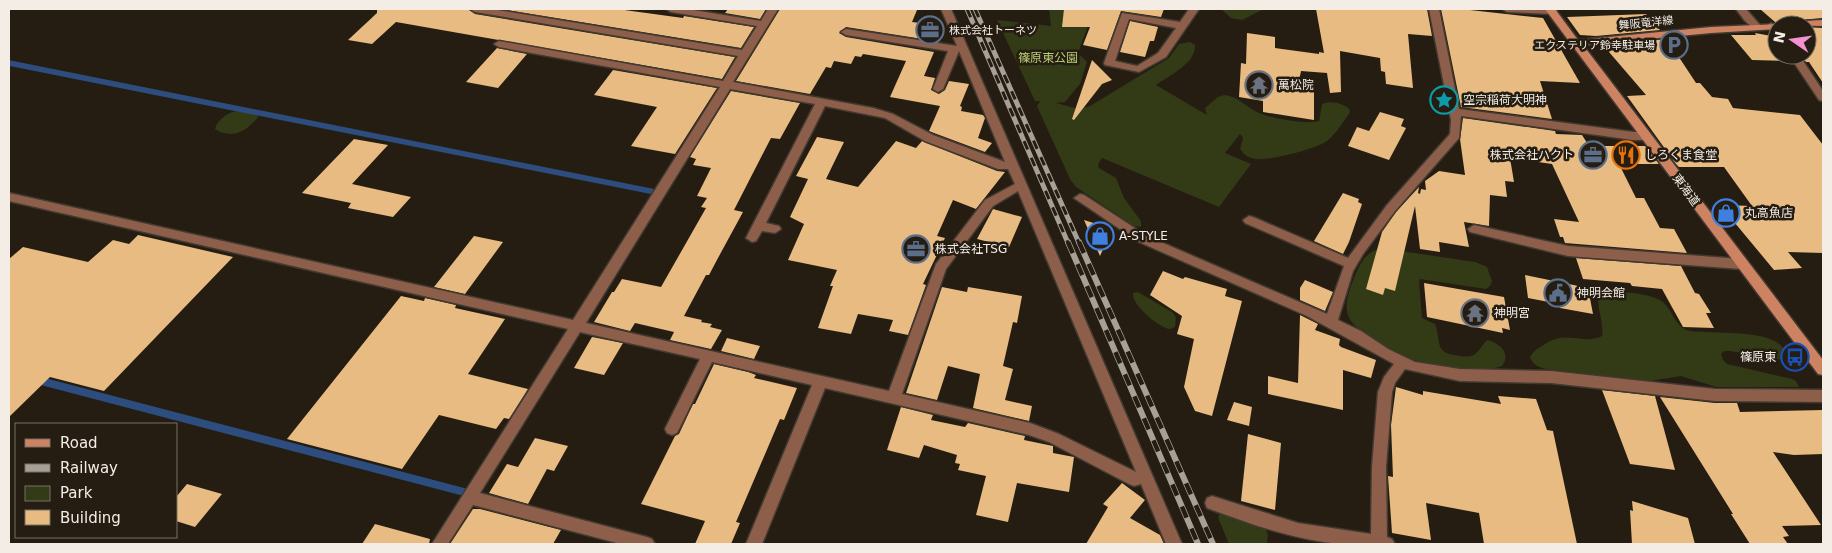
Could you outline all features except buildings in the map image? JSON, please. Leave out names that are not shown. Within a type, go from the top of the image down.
[{"type":"main road","name":"東海道","points":[[1551,10],[1741,264],[1823,370]]},
{"type":"main road","name":"舞阪竜洋線","points":[[1577,43],[1767,28]]},
{"type":"street","points":[[476,9],[744,54]]},
{"type":"street","points":[[671,9],[764,24]]},
{"type":"street","points":[[440,544],[773,9]]},
{"type":"street","points":[[946,9],[958,49],[1013,164],[1174,544]]},
{"type":"street","points":[[1183,26],[1124,15],[1109,63],[1139,69],[1162,55],[1183,26],[1194,9]]},
{"type":"street","points":[[1331,321],[1343,282],[1351,264],[1391,208],[1451,142],[1457,128],[1434,9]]},
{"type":"street","points":[[1507,9],[1551,10]]},
{"type":"street","points":[[1741,9],[1757,27]]},
{"type":"street","points":[[846,32],[958,49]]},
{"type":"street","points":[[499,44],[880,112],[928,138],[1002,166],[1013,164]]},
{"type":"street","points":[[938,89],[958,49]]},
{"type":"street","points":[[1801,65],[1823,98]]},
{"type":"street","points":[[752,238],[822,101]]},
{"type":"street","points":[[1455,112],[1633,136],[1646,136]]},
{"type":"street","points":[[894,398],[940,267],[989,203],[1013,188],[1022,186]]},
{"type":"street","points":[[9,197],[1043,433],[1134,480],[1145,477]]},
{"type":"street","points":[[1080,198],[1143,239],[1269,292],[1331,321],[1402,363],[1429,371],[1476,376],[1551,377],[1715,395],[1823,396]]},
{"type":"street","points":[[1249,220],[1351,264]]},
{"type":"street","points":[[758,226],[775,229]]},
{"type":"street","points":[[1474,229],[1568,251],[1741,264]]},
{"type":"street","points":[[672,429],[708,356]]},
{"type":"street","points":[[1212,503],[1298,530],[1382,544],[1379,467],[1385,392],[1389,380],[1402,363]]},
{"type":"street","points":[[754,544],[820,381]]},
{"type":"street","points":[[469,497],[647,544]]},
{"type":"green space","name":"篠原東公園","points":[[1049,9],[1094,9],[1078,53],[1087,62],[1080,84],[1065,102],[1056,103],[1079,109],[1090,106],[1169,58],[1179,44],[1190,42],[1195,45],[1191,58],[1180,69],[1156,85],[1207,115],[1205,108],[1218,97],[1224,95],[1238,100],[1259,113],[1289,120],[1319,121],[1322,104],[1329,102],[1344,106],[1350,110],[1349,114],[1327,141],[1303,151],[1271,158],[1256,159],[1245,155],[1240,149],[1243,138],[1240,134],[1225,153],[1251,164],[1219,207],[1102,158],[1098,165],[1099,168],[1116,178],[1124,198],[1141,221],[1141,227],[1134,226],[1076,187],[1070,179],[1037,106],[1040,101],[1035,101],[997,20],[1051,26]]},
{"type":"green space","points":[[1221,9],[1264,9],[1242,20],[1231,18]]},
{"type":"green space","points":[[236,111],[257,114],[258,117],[244,130],[233,134],[227,134],[215,129],[223,117]]},
{"type":"green space","points":[[1381,248],[1475,262],[1487,267],[1492,281],[1486,289],[1420,279],[1422,318],[1435,324],[1442,350],[1451,355],[1472,356],[1488,340],[1497,344],[1503,350],[1505,362],[1502,366],[1492,369],[1466,369],[1423,363],[1401,356],[1355,325],[1348,316],[1347,311],[1350,288],[1364,259],[1371,252]]},
{"type":"green space","points":[[1603,291],[1635,293],[1659,299],[1686,330],[1761,336],[1774,341],[1783,348],[1786,358],[1783,360],[1730,351],[1724,351],[1721,354],[1727,364],[1792,379],[1796,381],[1799,387],[1716,387],[1681,376],[1650,381],[1546,369],[1534,364],[1530,357],[1531,355],[1551,341],[1559,338],[1595,339],[1602,336],[1598,295]]},
{"type":"green space","points":[[1138,292],[1172,312],[1176,317],[1175,327],[1165,328],[1147,315],[1134,298],[1133,293]]},
{"type":"green space","points":[[1220,514],[1266,530],[1268,535],[1267,544],[1229,544],[1219,520],[1218,516]]},
{"type":"waterway","points":[[9,63],[655,192]]},
{"type":"waterway","points":[[37,380],[464,492]]},
{"type":"railway","points":[[967,9],[1068,243]]},
{"type":"railway","points":[[975,9],[1079,243]]},
{"type":"railway","points":[[1068,242],[1198,544]]},
{"type":"railway","points":[[1079,242],[1213,544]]},
{"type":"place","name":"株式会社トーネツ","points":[[930,30]]},
{"type":"place","name":"エクステリア鈴幸駐車場","points":[[1674,45]]},
{"type":"place","name":"萬松院","points":[[1259,85]]},
{"type":"place","name":"空宗稲荷大明神","points":[[1444,100]]},
{"type":"place","name":"株式会社ハクト","points":[[1593,155]]},
{"type":"place","name":"しろくま食堂","points":[[1626,155]]},
{"type":"place","name":"丸高魚店","points":[[1726,213]]},
{"type":"place","name":"A-STYLE","points":[[1100,236]]},
{"type":"place","name":"株式会社TSG","points":[[916,249]]},
{"type":"place","name":"神明会館","points":[[1558,293]]},
{"type":"place","name":"神明宮","points":[[1475,313]]},
{"type":"place","name":"篠原東","points":[[1795,357]]}]
